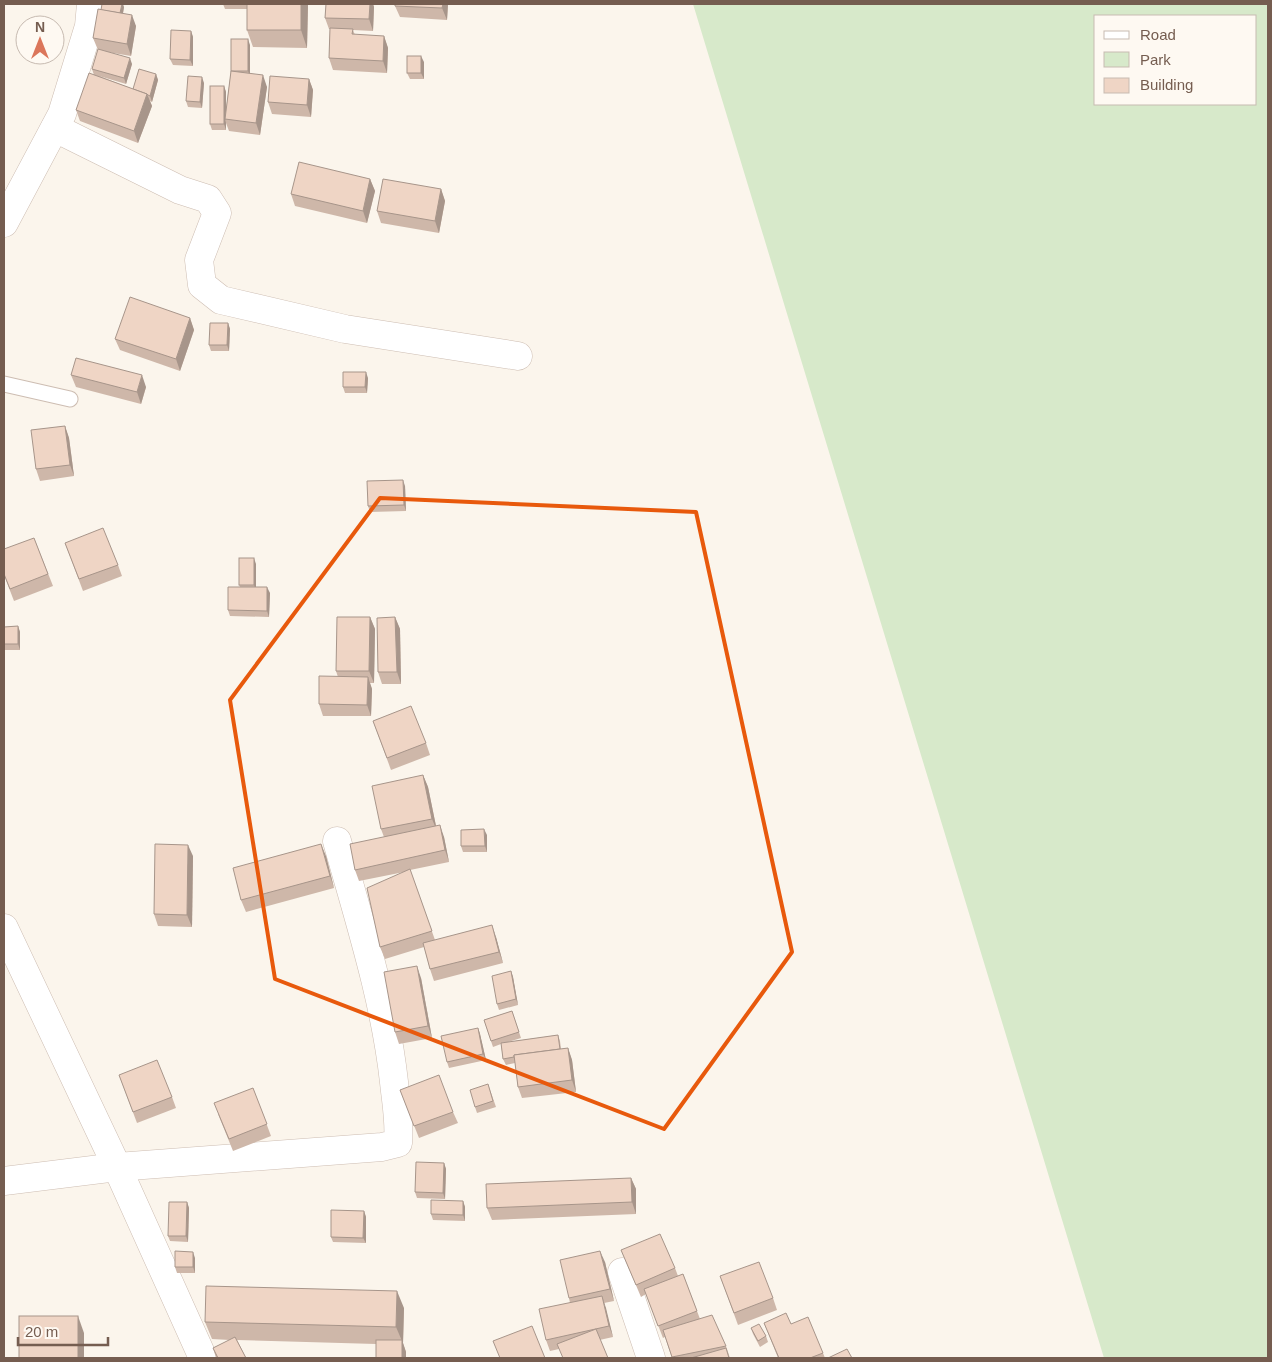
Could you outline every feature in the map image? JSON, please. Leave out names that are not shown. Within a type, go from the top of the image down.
[{"type":"street","points":[[4,223],[62,114],[89,26],[91,4]]},
{"type":"street","points":[[55,128],[180,190],[208,199],[217,213],[199,260],[202,285],[221,300],[345,329],[518,356]]},
{"type":"street","points":[[4,1181],[117,1168],[382,1147],[398,1143],[399,1129],[390,1048],[376,981],[337,841]]},
{"type":"street","points":[[4,928],[117,1168],[203,1358]]},
{"type":"street","points":[[622,1272],[651,1358]]},
{"type":"lane","points":[[4,384],[70,399]]},
{"type":"highlighted area","points":[[380,498],[696,512],[792,952],[664,1129],[275,979],[230,700]]},
{"type":"green space","points":[[693,4],[1268,4],[1268,1358],[1104,1358]]},
{"type":"building","points":[[102,4],[122,4],[120,13],[101,10]]},
{"type":"building","points":[[247,4],[301,4],[301,30],[247,30]]},
{"type":"building","points":[[326,4],[370,4],[369,19],[325,18]]},
{"type":"building","points":[[395,4],[443,4],[442,8],[395,6]]},
{"type":"building","points":[[98,9],[132,15],[127,44],[93,38]]},
{"type":"building","points":[[330,28],[353,29],[352,34],[384,36],[383,61],[329,58]]},
{"type":"building","points":[[171,30],[191,31],[190,60],[170,59]]},
{"type":"building","points":[[231,39],[248,39],[248,71],[231,71]]},
{"type":"building","points":[[98,49],[130,58],[124,78],[92,69]]},
{"type":"building","points":[[407,56],[421,56],[421,73],[407,73]]},
{"type":"building","points":[[139,69],[156,74],[150,96],[133,89]]},
{"type":"building","points":[[231,71],[263,75],[256,123],[225,119]]},
{"type":"building","points":[[89,73],[147,94],[134,131],[76,110]]},
{"type":"building","points":[[188,76],[202,77],[200,102],[186,101]]},
{"type":"building","points":[[270,76],[309,79],[307,105],[268,102]]},
{"type":"building","points":[[210,86],[224,86],[224,124],[210,124]]},
{"type":"building","points":[[299,162],[370,179],[363,211],[291,194]]},
{"type":"building","points":[[383,179],[441,189],[435,221],[377,211]]},
{"type":"building","points":[[130,297],[190,318],[176,359],[115,339]]},
{"type":"building","points":[[210,323],[228,323],[227,345],[209,345]]},
{"type":"building","points":[[76,358],[142,375],[137,392],[71,375]]},
{"type":"building","points":[[343,372],[366,372],[365,387],[343,387]]},
{"type":"building","points":[[65,426],[70,465],[36,469],[31,430]]},
{"type":"building","points":[[403,480],[404,505],[368,506],[367,481]]},
{"type":"building","points":[[103,528],[118,565],[79,579],[65,543]]},
{"type":"building","points":[[34,538],[48,574],[10,589],[4,574],[4,549]]},
{"type":"building","points":[[239,558],[254,558],[254,585],[239,585]]},
{"type":"building","points":[[228,587],[267,587],[267,611],[228,610]]},
{"type":"building","points":[[337,617],[370,617],[369,671],[336,671]]},
{"type":"building","points":[[395,617],[397,672],[378,672],[377,618]]},
{"type":"building","points":[[18,626],[18,644],[4,644],[4,627]]},
{"type":"building","points":[[319,676],[368,677],[367,705],[319,704]]},
{"type":"building","points":[[411,706],[426,743],[387,758],[373,721]]},
{"type":"building","points":[[423,775],[432,819],[381,829],[372,786]]},
{"type":"building","points":[[440,825],[445,850],[355,870],[350,844]]},
{"type":"building","points":[[484,829],[485,846],[461,846],[461,830]]},
{"type":"building","points":[[155,844],[188,845],[187,915],[154,914]]},
{"type":"building","points":[[321,844],[330,876],[241,900],[233,868]]},
{"type":"building","points":[[410,869],[432,931],[380,947],[367,888]]},
{"type":"building","points":[[492,925],[499,952],[430,969],[423,943]]},
{"type":"building","points":[[417,966],[428,1026],[395,1032],[384,972]]},
{"type":"building","points":[[511,971],[516,999],[497,1004],[492,976]]},
{"type":"building","points":[[512,1011],[519,1032],[491,1041],[484,1020]]},
{"type":"building","points":[[478,1028],[483,1054],[447,1062],[441,1036]]},
{"type":"building","points":[[558,1035],[560,1049],[514,1055],[514,1057],[503,1059],[501,1043]]},
{"type":"building","points":[[568,1048],[572,1080],[518,1087],[514,1055]]},
{"type":"building","points":[[157,1060],[172,1097],[133,1112],[119,1075]]},
{"type":"building","points":[[439,1075],[453,1112],[414,1126],[400,1090]]},
{"type":"building","points":[[488,1084],[493,1101],[475,1107],[470,1090]]},
{"type":"building","points":[[253,1088],[267,1124],[229,1139],[214,1103]]},
{"type":"building","points":[[416,1162],[444,1163],[443,1193],[415,1192]]},
{"type":"building","points":[[631,1178],[632,1202],[487,1208],[486,1184]]},
{"type":"building","points":[[431,1200],[463,1201],[463,1215],[431,1214]]},
{"type":"building","points":[[169,1202],[187,1202],[186,1236],[168,1236]]},
{"type":"building","points":[[331,1210],[364,1211],[363,1238],[331,1237]]},
{"type":"building","points":[[660,1234],[675,1268],[636,1285],[621,1250]]},
{"type":"building","points":[[175,1251],[193,1252],[193,1267],[175,1267]]},
{"type":"building","points":[[600,1251],[610,1289],[569,1298],[560,1260]]},
{"type":"building","points":[[759,1262],[773,1298],[734,1313],[720,1276]]},
{"type":"building","points":[[683,1274],[697,1311],[658,1326],[644,1289]]},
{"type":"building","points":[[206,1286],[397,1291],[396,1327],[205,1322]]},
{"type":"building","points":[[602,1296],[609,1326],[546,1340],[539,1309]]},
{"type":"building","points":[[786,1313],[791,1324],[808,1317],[823,1353],[810,1358],[779,1358],[764,1323]]},
{"type":"building","points":[[712,1315],[726,1346],[672,1357],[663,1330]]},
{"type":"building","points":[[19,1316],[78,1316],[78,1358],[19,1358]]},
{"type":"building","points":[[759,1324],[766,1336],[758,1341],[751,1328]]},
{"type":"building","points":[[532,1326],[545,1358],[500,1358],[493,1341]]},
{"type":"building","points":[[596,1329],[608,1358],[563,1358],[557,1344]]},
{"type":"building","points":[[235,1337],[246,1358],[218,1358],[213,1348]]},
{"type":"building","points":[[376,1340],[402,1340],[402,1358],[376,1358]]},
{"type":"building","points":[[726,1348],[729,1358],[691,1358]]},
{"type":"building","points":[[847,1349],[852,1358],[828,1358]]}]
